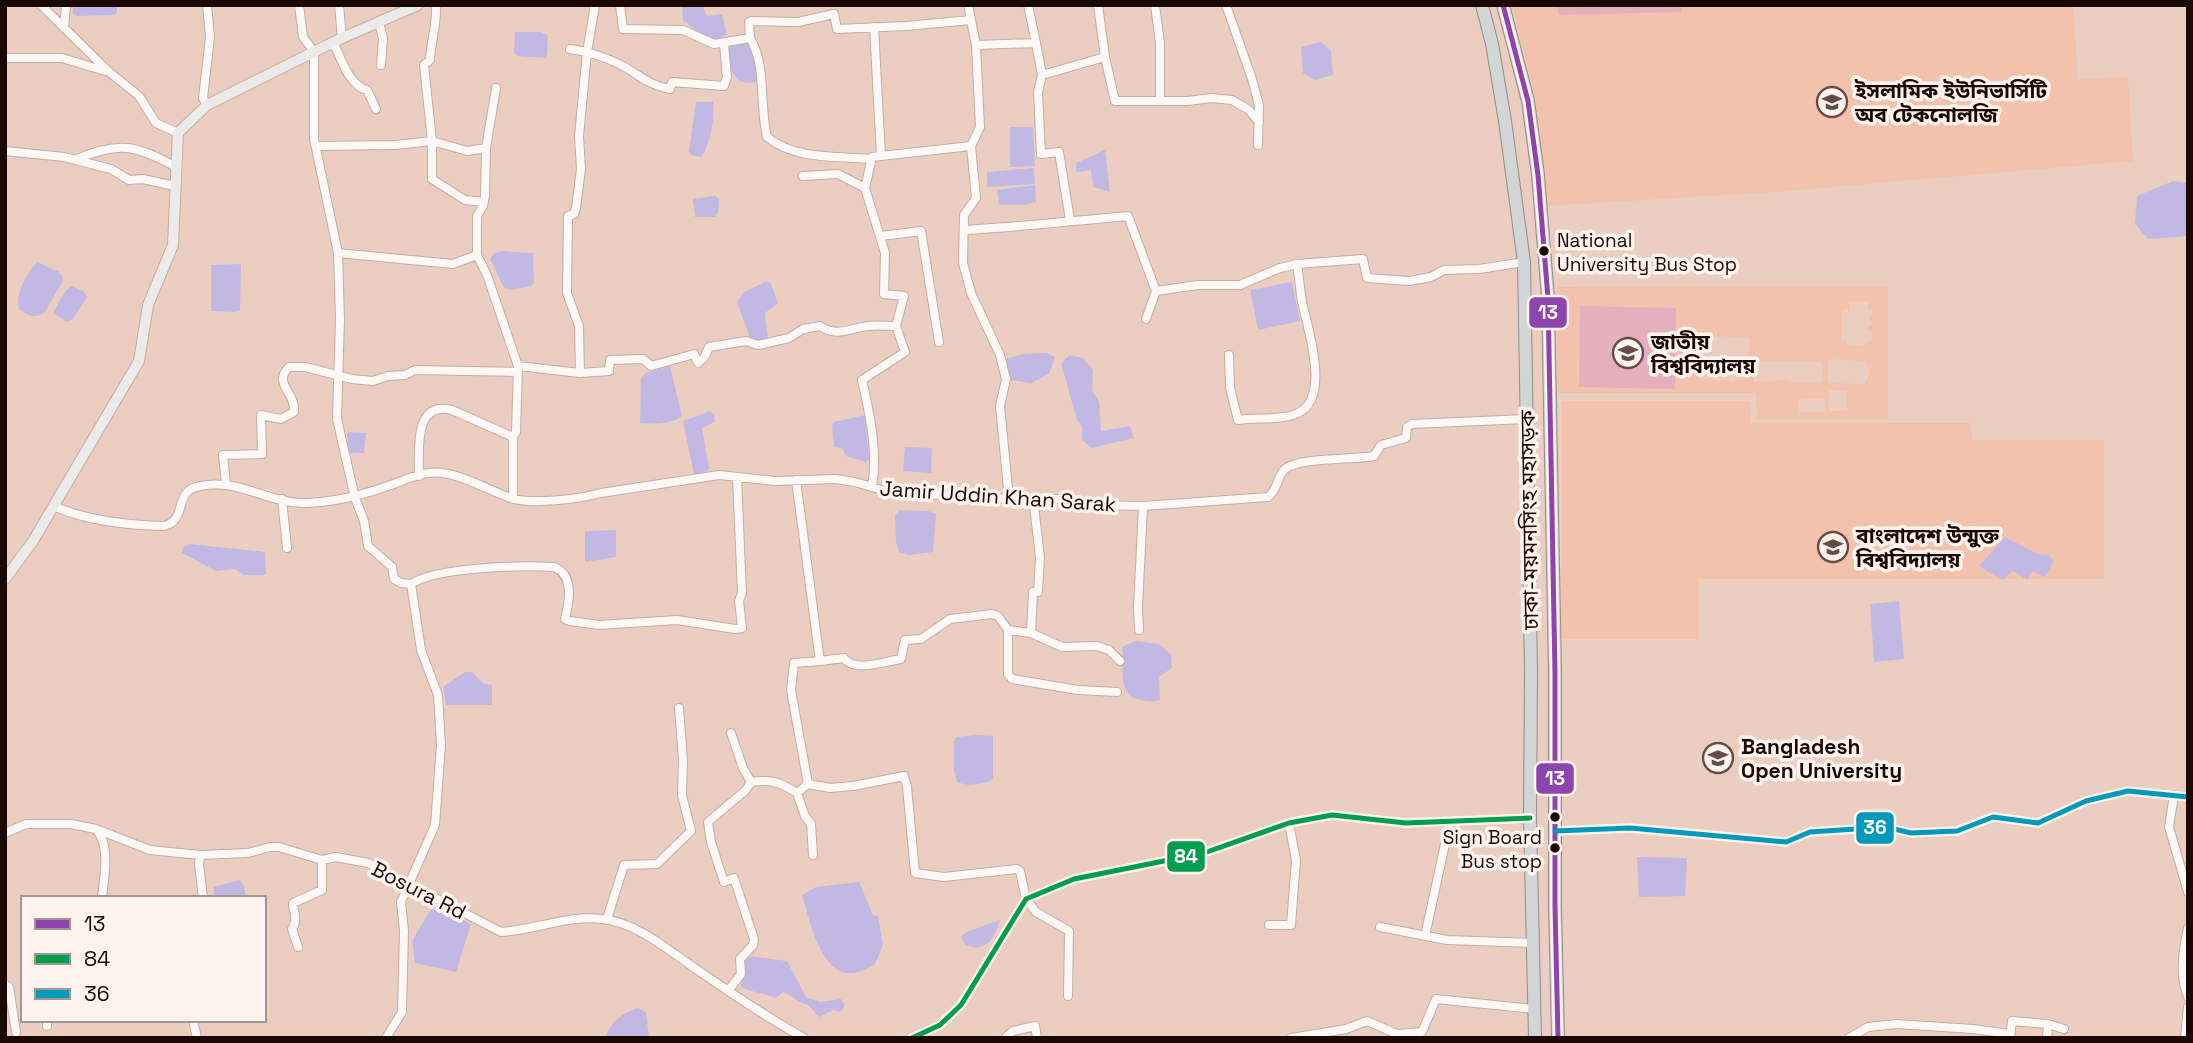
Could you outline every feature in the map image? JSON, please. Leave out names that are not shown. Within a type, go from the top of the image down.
[{"type":"highway","name":"ঢাকা-ময়মনসিংহ মহাসড়ক","points":[[1482,5],[1492,44],[1505,121],[1524,262],[1535,1038]]},
{"type":"highway","points":[[1503,5],[1528,101],[1538,175],[1548,298],[1555,660],[1558,1038]]},
{"type":"main road","points":[[5,579],[33,541],[139,361],[148,304],[173,245],[178,132],[207,105],[337,40],[418,5]]},
{"type":"street","points":[[40,5],[108,71],[139,96],[156,123],[178,132]]},
{"type":"street","points":[[64,28],[66,5]]},
{"type":"street","points":[[206,5],[211,37],[203,98],[207,105]]},
{"type":"street","points":[[299,5],[303,37],[314,52],[312,123],[338,253],[340,319],[337,419],[368,546],[392,568],[394,579],[401,583],[411,583],[420,578],[511,566],[554,567],[567,579],[565,620],[600,625],[677,620],[742,628],[739,601],[742,593],[737,477]]},
{"type":"street","points":[[339,5],[337,40],[349,76],[360,88],[368,90],[376,109]]},
{"type":"street","points":[[436,5],[437,23],[431,36],[430,60],[424,65],[432,141],[432,179],[465,201],[484,202]]},
{"type":"street","points":[[580,373],[579,326],[567,293],[567,229],[568,216],[573,214],[576,208],[581,169],[579,136],[587,52],[595,5]]},
{"type":"street","points":[[621,5],[623,29],[683,30],[714,44],[750,38]]},
{"type":"street","points":[[968,5],[976,45],[980,127],[971,146],[976,198],[964,215],[963,263],[971,293],[1000,355],[1006,379],[1000,406],[1009,499]]},
{"type":"street","points":[[1028,5],[1042,75],[1038,92],[1041,154],[1059,152],[1070,220]]},
{"type":"street","points":[[1098,5],[1105,57],[1115,100],[1232,100],[1249,110],[1259,122]]},
{"type":"street","points":[[1155,5],[1160,43],[1160,101]]},
{"type":"street","points":[[1226,5],[1259,105],[1258,145]]},
{"type":"street","points":[[872,159],[807,154],[785,148],[768,137],[762,111],[761,77],[755,46],[750,38],[749,22],[798,22],[834,14],[837,29],[971,20]]},
{"type":"street","points":[[379,22],[383,39],[381,65]]},
{"type":"street","points":[[874,27],[881,156]]},
{"type":"street","points":[[976,45],[1036,43]]},
{"type":"street","points":[[570,49],[615,62],[645,82],[670,89],[672,82],[724,86],[727,78],[723,44]]},
{"type":"street","points":[[1042,75],[1105,57]]},
{"type":"street","points":[[5,58],[62,58],[108,71]]},
{"type":"street","points":[[496,88],[486,148],[484,202],[477,216],[477,255],[487,275],[518,369],[516,432],[513,436],[513,499]]},
{"type":"street","points":[[316,146],[396,145],[432,141],[467,150],[486,148]]},
{"type":"street","points":[[75,160],[100,151],[129,146],[141,149],[176,167]]},
{"type":"street","points":[[872,488],[874,450],[862,380],[905,352],[896,326],[904,296],[884,294],[885,253],[865,188],[872,156],[971,146]]},
{"type":"street","points":[[5,151],[32,152],[75,160],[111,169],[130,180],[143,179],[175,186]]},
{"type":"street","points":[[803,176],[838,174],[865,188]]},
{"type":"street","points":[[964,230],[1128,216],[1156,291],[1146,319]]},
{"type":"street","points":[[881,236],[921,231],[939,342]]},
{"type":"street","points":[[338,253],[453,264],[477,255]]},
{"type":"street","points":[[1156,291],[1198,285],[1240,285],[1280,268],[1297,264],[1363,259],[1367,278],[1409,281],[1431,277],[1444,271],[1524,262]]},
{"type":"street","points":[[1229,355],[1230,388],[1238,420],[1295,415],[1307,408],[1314,396],[1313,381],[1316,369],[1297,264]]},
{"type":"street","points":[[226,484],[223,455],[262,453],[261,415],[281,419],[294,412],[293,400],[282,386],[281,379],[289,367],[305,367],[373,381],[415,370],[518,369],[580,373],[609,371],[610,360],[643,359],[651,366],[694,354],[698,363],[704,358],[709,347],[746,341],[758,345],[789,338],[803,329],[820,326],[826,331],[841,333],[865,326],[896,326]]},
{"type":"street","points":[[419,476],[422,424],[433,411],[444,408],[452,410],[513,436]]},
{"type":"street","name":"Jamir Uddin Khan Sarak","points":[[53,506],[106,522],[164,526],[172,524],[178,517],[182,497],[191,489],[226,484],[304,503],[355,498],[429,472],[441,473],[513,499],[581,498],[719,475],[775,481],[836,479],[889,492],[1009,499],[1072,499],[1093,505],[1143,506],[1268,497],[1287,468],[1309,462],[1374,456],[1381,445],[1406,438],[1407,427],[1412,424],[1527,419]]},
{"type":"street","points":[[796,480],[820,661]]},
{"type":"street","points":[[1031,632],[1033,592],[1038,592],[1040,557],[1033,498]]},
{"type":"street","points":[[282,499],[287,548]]},
{"type":"street","points":[[1139,631],[1143,506]]},
{"type":"street","points":[[386,1038],[402,1013],[404,932],[401,902],[435,825],[440,745],[438,695],[421,650],[411,583]]},
{"type":"street","points":[[808,784],[791,690],[794,663],[844,658],[847,663],[855,666],[901,659],[905,640],[920,639],[950,619],[992,614],[998,616],[1008,630],[1008,674],[1012,679],[1078,690],[1117,692]]},
{"type":"street","points":[[1008,630],[1031,632],[1062,647],[1097,646],[1109,650],[1120,661]]},
{"type":"street","points":[[607,919],[624,865],[657,864],[691,831],[682,795],[679,708]]},
{"type":"street","points":[[732,733],[743,768],[751,782]]},
{"type":"street","points":[[797,793],[808,784],[830,788],[904,776],[915,873],[953,877],[1017,869],[1020,871],[1026,899],[1040,915],[1069,931],[1068,996]]},
{"type":"street","points":[[728,991],[741,974],[740,959],[753,946],[754,939],[733,878],[724,882],[716,862],[709,822],[746,790],[751,782],[768,779],[779,781],[797,793],[804,816],[811,824],[813,855]]},
{"type":"street","points":[[1555,831],[1630,828],[1786,842],[1810,832],[1886,827],[1911,833],[1957,831],[1993,817],[2038,823],[2086,801],[2128,791],[2188,797]]},
{"type":"street","points":[[2175,796],[2169,827],[2188,892]]},
{"type":"street","points":[[912,1038],[940,1025],[961,1004],[1026,899],[1074,879],[1204,853],[1289,823],[1332,815],[1406,823],[1530,818]]},
{"type":"street","points":[[1425,936],[1450,821]]},
{"type":"street","points":[[1269,925],[1291,925],[1296,860],[1289,823]]},
{"type":"street","name":"Bosura Rd","points":[[5,833],[26,824],[71,824],[96,829],[150,850],[200,855],[248,853],[279,847],[321,860],[355,859],[368,863],[501,932],[522,931],[581,918],[607,919],[647,936],[776,1023],[804,1038]]},
{"type":"street","points":[[96,829],[100,834],[105,855],[102,896]]},
{"type":"street","points":[[200,855],[203,896]]},
{"type":"street","points":[[298,947],[292,929],[296,923],[293,903],[322,890],[321,860]]},
{"type":"street","points":[[1380,928],[1482,943],[1532,943]]},
{"type":"street","points":[[2188,928],[2182,960],[2183,985],[2188,997]]},
{"type":"street","points":[[5,984],[9,987],[16,1032]]},
{"type":"street","points":[[1291,1038],[1345,1033],[1367,1021],[1397,1034],[1422,1032],[1436,999],[1534,1009]]},
{"type":"street","points":[[2185,1038],[2188,1007]]},
{"type":"street","points":[[1849,1038],[1868,1027],[1896,1024],[1973,1029],[2010,1036],[2012,1021],[2048,1024],[2064,1029]]},
{"type":"street","points":[[2047,1038],[2048,1024]]},
{"type":"street","points":[[1006,1038],[1013,1031],[1035,1027],[1037,1038]]},
{"type":"shaded area","points":[[73,5],[117,5],[117,12],[114,15],[77,16],[73,14]]},
{"type":"shaded area","points":[[702,5],[707,16],[722,14],[727,34],[711,42],[683,20],[682,6]]},
{"type":"shaded area","name":"ইসলামিক ইউনিভার্সিটি অব টেকনোলজি","points":[[1512,5],[2073,5],[2078,79],[2128,77],[2133,161],[1775,192],[1546,206],[1539,125]]},
{"type":"shaded area","points":[[1558,5],[1681,5],[1681,12],[1558,15]]},
{"type":"shaded area","points":[[515,32],[540,32],[548,35],[545,58],[518,56],[514,53]]},
{"type":"shaded area","points":[[749,41],[758,81],[750,83],[743,82],[734,74],[727,47]]},
{"type":"shaded area","points":[[1321,42],[1331,51],[1333,75],[1315,80],[1303,73],[1301,47]]},
{"type":"shaded area","points":[[696,102],[713,102],[711,130],[702,157],[689,152]]},
{"type":"shaded area","points":[[1010,127],[1033,127],[1035,166],[1010,167]]},
{"type":"shaded area","points":[[1105,150],[1110,192],[1093,187],[1091,170],[1076,172],[1076,163]]},
{"type":"shaded area","points":[[1034,168],[1035,184],[987,187],[987,172]]},
{"type":"shaded area","points":[[2173,181],[2188,183],[2188,236],[2148,239],[2135,224],[2137,196]]},
{"type":"shaded area","points":[[1035,185],[1036,202],[1025,205],[999,205],[997,190]]},
{"type":"shaded area","points":[[715,196],[719,199],[715,217],[695,217],[693,199]]},
{"type":"shaded area","points":[[502,251],[533,253],[534,283],[531,286],[511,290],[504,288],[490,259],[493,254]]},
{"type":"shaded area","points":[[37,262],[59,272],[63,277],[45,312],[32,316],[19,309],[18,303],[25,278]]},
{"type":"shaded area","points":[[241,264],[240,310],[211,311],[211,265]]},
{"type":"shaded area","points":[[770,282],[778,303],[765,313],[768,339],[758,342],[751,339],[737,302],[744,292]]},
{"type":"shaded area","points":[[1292,282],[1300,321],[1258,330],[1250,290]]},
{"type":"shaded area","points":[[71,286],[83,291],[87,297],[73,319],[67,322],[53,313],[63,294]]},
{"type":"shaded area","name":"জাতীয় বিশ্ববিদ্যালয়","points":[[1888,286],[1888,419],[1757,419],[1756,393],[1557,393],[1557,287]],"holes":[[[1849,301],[1868,302],[1868,310],[1872,311],[1872,316],[1869,316],[1872,325],[1868,326],[1868,330],[1872,331],[1872,341],[1866,342],[1865,346],[1847,345],[1846,341],[1842,341],[1842,310],[1849,310]],[[1700,336],[1749,339],[1749,351],[1746,351],[1749,362],[1746,363],[1745,379],[1735,379],[1734,382],[1699,378]],[[1828,359],[1866,361],[1866,367],[1869,367],[1865,384],[1828,383]],[[1752,361],[1820,362],[1823,365],[1820,383],[1789,380],[1754,382]],[[1829,390],[1847,391],[1847,411],[1829,411]],[[1825,398],[1825,412],[1799,412],[1799,399]]]},
{"type":"shaded area","points":[[1580,306],[1676,308],[1675,389],[1579,387]]},
{"type":"shaded area","points":[[1047,353],[1055,357],[1049,374],[1031,383],[1009,380],[1006,359],[1022,354]]},
{"type":"shaded area","points":[[1070,355],[1083,358],[1093,370],[1092,390],[1099,402],[1101,431],[1130,426],[1134,438],[1091,448],[1082,440],[1082,426],[1077,420],[1061,363]]},
{"type":"shaded area","points":[[670,366],[682,416],[657,424],[640,423],[641,378],[646,373]]},
{"type":"shaded area","name":"বাংলাদেশ উন্মুক্ত বিশ্ববিদ্যালয়","points":[[1561,401],[1750,401],[1751,423],[1971,423],[1972,440],[2104,440],[2104,579],[1699,579],[1699,639],[1561,639]]},
{"type":"shaded area","points":[[710,411],[715,422],[702,428],[709,468],[694,474],[683,421]]},
{"type":"shaded area","points":[[865,415],[869,459],[866,462],[846,456],[842,448],[834,447],[832,425],[834,422]]},
{"type":"shaded area","points":[[349,432],[366,433],[364,453],[349,453]]},
{"type":"shaded area","points":[[905,447],[932,448],[931,473],[903,471]]},
{"type":"shaded area","points":[[900,510],[936,514],[933,552],[909,555],[899,552],[895,515]]},
{"type":"shaded area","points":[[616,530],[616,557],[585,562],[585,531]]},
{"type":"shaded area","points":[[2005,537],[2040,555],[2047,554],[2054,561],[2045,577],[2033,571],[2027,580],[2013,571],[2002,580],[1979,566]]},
{"type":"shaded area","points":[[190,544],[265,552],[266,575],[244,575],[235,569],[216,571],[182,553],[183,547]]},
{"type":"shaded area","points":[[1899,601],[1904,659],[1874,662],[1870,604]]},
{"type":"shaded area","points":[[1135,641],[1159,644],[1171,654],[1172,668],[1159,677],[1160,700],[1151,702],[1137,699],[1126,691],[1122,647]]},
{"type":"shaded area","points":[[465,672],[472,672],[483,683],[492,685],[492,705],[446,705],[443,687]]},
{"type":"shaded area","points":[[993,736],[993,777],[991,781],[978,784],[957,782],[954,771],[954,741],[956,737]]},
{"type":"shaded area","points":[[1637,857],[1687,858],[1685,896],[1639,897]]},
{"type":"shaded area","points":[[240,880],[246,896],[213,896],[214,887]]},
{"type":"shaded area","points":[[859,882],[873,915],[878,916],[883,945],[875,964],[854,973],[843,972],[833,966],[818,944],[802,895],[816,887]]},
{"type":"shaded area","points":[[434,904],[471,924],[456,972],[415,963],[412,941]]},
{"type":"shaded area","points":[[1000,920],[988,943],[978,947],[964,944],[961,937],[966,932]]},
{"type":"shaded area","points":[[750,956],[787,961],[806,997],[820,1002],[841,999],[845,1006],[840,1012],[833,1010],[819,1017],[808,1005],[783,992],[776,998],[741,987],[744,963]]},
{"type":"shaded area","points":[[638,1008],[646,1012],[649,1038],[606,1038],[618,1019]]},
{"type":"transit line","name":"13","points":[[1503,5],[1528,101],[1538,175],[1548,298],[1558,1038]]},
{"type":"transit line","name":"36","points":[[1555,831],[1630,828],[1786,842],[1810,832],[1886,827],[1911,833],[1957,831],[1993,817],[2038,823],[2086,801],[2128,791],[2188,797]]},
{"type":"transit line","name":"84","points":[[912,1038],[940,1025],[961,1005],[1026,899],[1074,879],[1204,853],[1289,823],[1332,815],[1406,823],[1530,818]]},
{"type":"place","name":"ইসলামিক ইউনিভার্সিটি অব টেকনোলজি","points":[[1832,102]]},
{"type":"place","name":"National University Bus Stop","points":[[1544,251]]},
{"type":"place","name":"জাতীয় বিশ্ববিদ্যালয়","points":[[1628,353]]},
{"type":"place","name":"বাংলাদেশ উন্মুক্ত বিশ্ববিদ্যালয়","points":[[1833,547]]},
{"type":"place","name":"Bangladesh Open University","points":[[1718,758]]},
{"type":"place","name":"Sign Board Bus stop","points":[[1555,848]]}]
